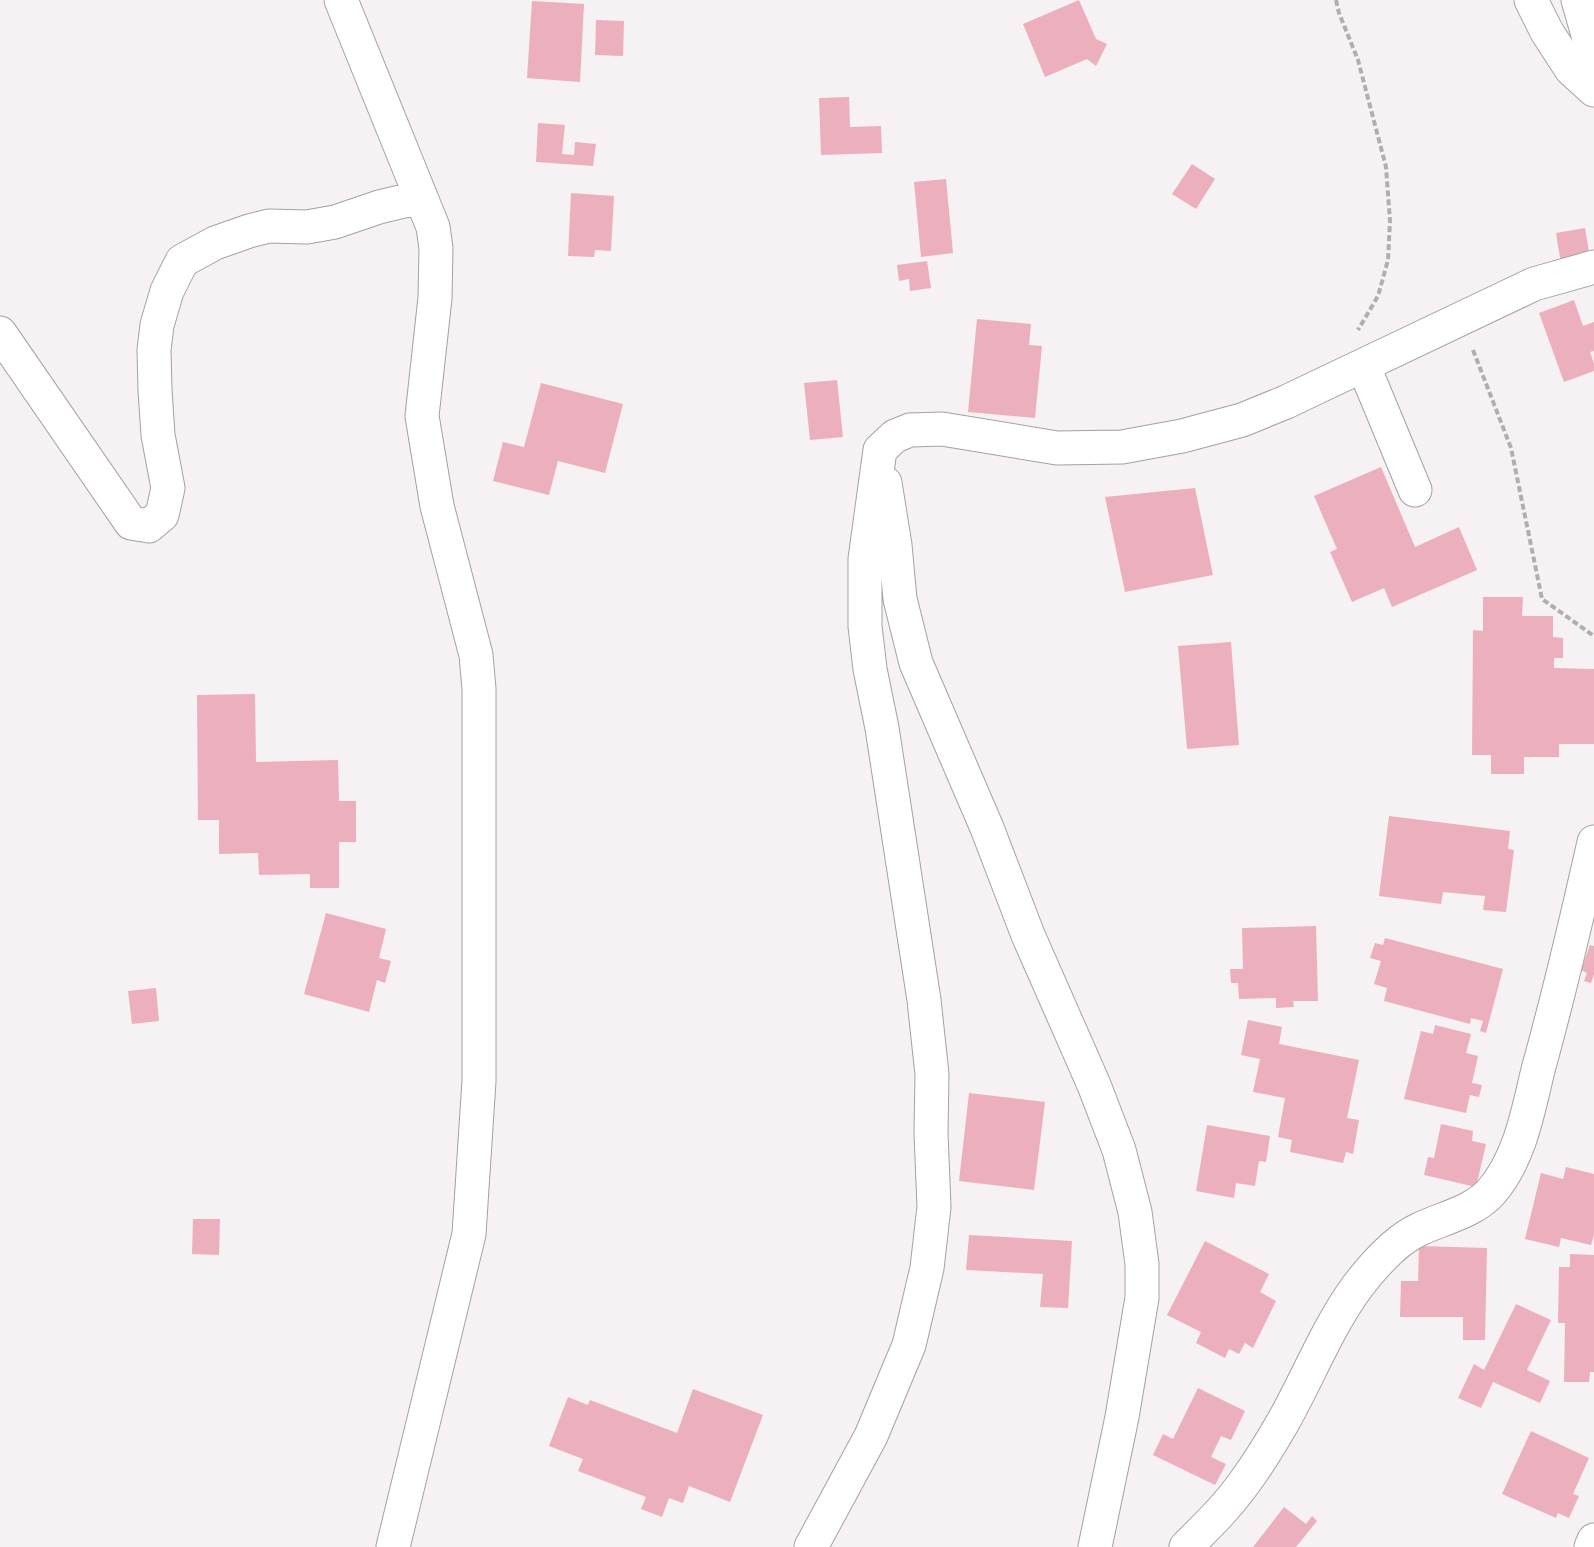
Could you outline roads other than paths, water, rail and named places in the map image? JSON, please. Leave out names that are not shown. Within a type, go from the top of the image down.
[{"type":"street","points":[[341,0],[433,226],[436,248],[435,298],[422,416],[437,506],[476,656],[479,689],[479,1081],[469,1234],[393,1547]]},
{"type":"street","points":[[1531,0],[1546,32],[1570,69],[1594,90]]},
{"type":"street","points":[[1578,0],[1594,56]]},
{"type":"street","points":[[0,333],[131,523],[148,526],[162,514],[168,488],[158,435],[154,350],[157,325],[167,291],[182,261],[215,243],[249,231],[269,226],[307,227],[335,222],[379,207],[420,197]]},
{"type":"street","points":[[811,1547],[871,1436],[909,1345],[927,1268],[934,1207],[931,1133],[932,1074],[924,1000],[882,728],[870,669],[866,626],[865,559],[880,450],[895,436],[910,430],[925,429],[942,429],[1057,448],[1122,447],[1182,436],[1242,420],[1287,402],[1358,353],[1461,320],[1534,284],[1594,267]]},
{"type":"street","points":[[1358,353],[1415,490]]},
{"type":"street","points":[[880,450],[895,545],[900,599],[915,663],[987,828],[1036,955],[1094,1085],[1119,1150],[1136,1212],[1142,1264],[1142,1298],[1122,1417],[1095,1547]]},
{"type":"street","points":[[1186,1547],[1245,1483],[1282,1423],[1350,1299],[1373,1268],[1400,1242],[1418,1230],[1458,1215],[1491,1193],[1510,1163],[1522,1131],[1565,973],[1594,842]]},
{"type":"street","points":[[1592,1547],[1594,1540]]}]
